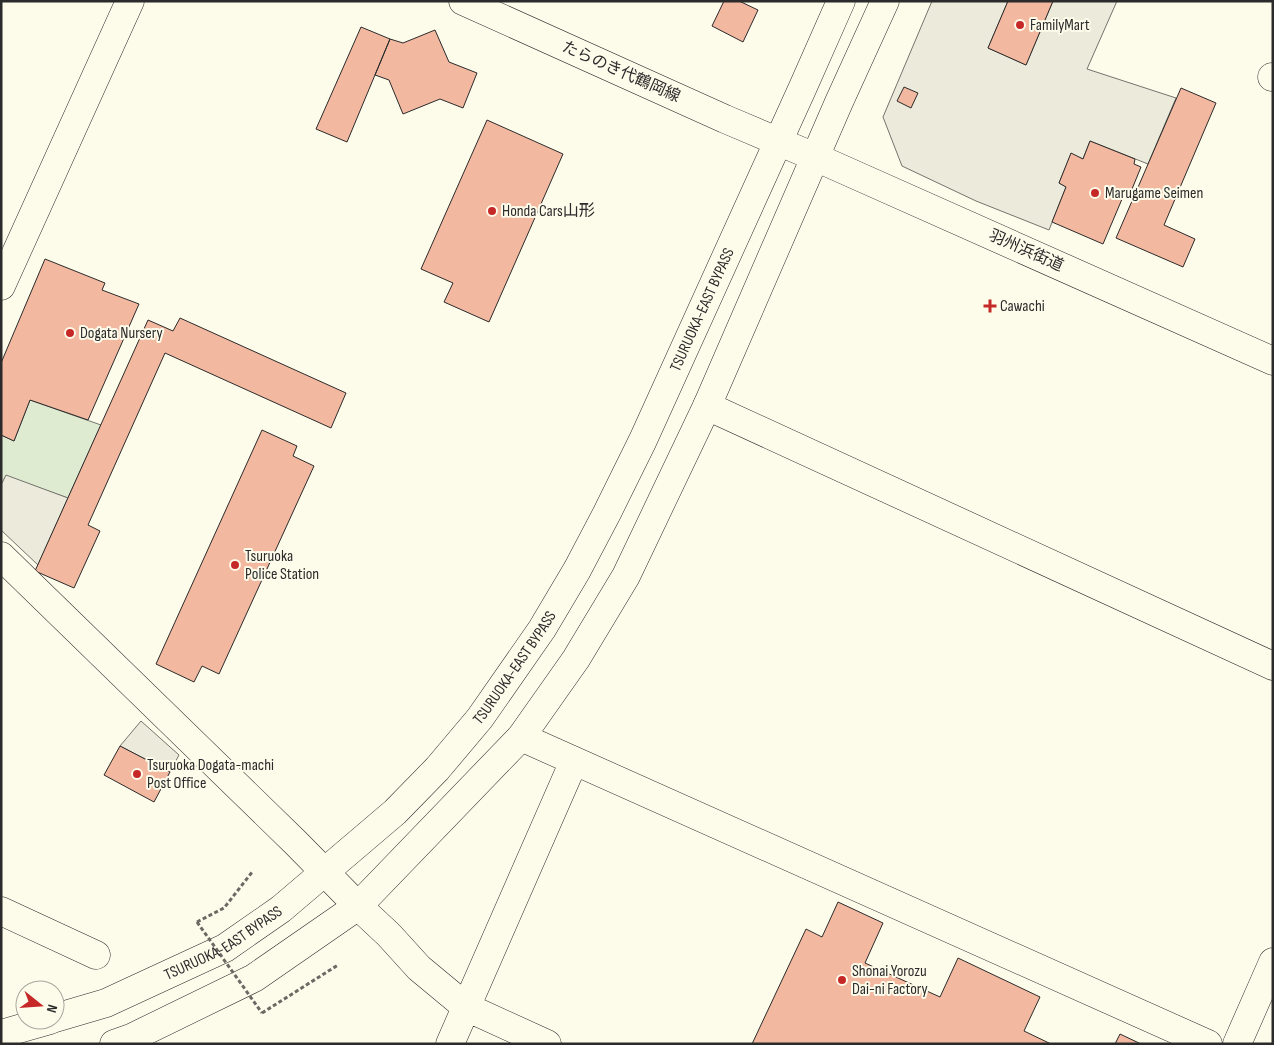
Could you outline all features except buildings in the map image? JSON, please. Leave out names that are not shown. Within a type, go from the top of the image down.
[{"type":"main road","points":[[1,286],[130,1]]},
{"type":"main road","name":"たらのき代鶴岡線","points":[[463,1],[778,142]]},
{"type":"main road","name":"TSURUOKA-EAST BYPASS","points":[[65,1015],[106,1003],[225,948],[281,909],[395,812],[437,768],[480,718],[542,629],[577,570],[644,440],[841,1]]},
{"type":"main road","points":[[114,1044],[131,1038],[254,978],[358,906],[521,737],[576,659],[626,576],[707,406],[885,1]]},
{"type":"main road","name":"羽州浜街道","points":[[778,142],[816,157],[1273,361]]},
{"type":"main road","points":[[707,406],[1273,666]]},
{"type":"main road","points":[[1,556],[389,935],[419,968],[466,1007],[547,1044]]},
{"type":"main road","points":[[521,737],[1208,1044]]},
{"type":"main road","points":[[450,1044],[574,761]]},
{"type":"main road","points":[[1,912],[96,955]]},
{"type":"main road","points":[[1236,1044],[1273,962]]},
{"type":"main road","points":[[1,1034],[15,1030]]},
{"type":"path","points":[[253,872],[224,908],[197,922],[262,1013],[338,965]]},
{"type":"green space","points":[[30,400],[101,425],[68,498],[6,476],[1,485],[1,435],[14,441]]},
{"type":"shaded area","points":[[932,1],[1008,1],[988,48],[1026,65],[1053,1],[1117,1],[1087,69],[1176,98],[1148,164],[1090,141],[1083,159],[1071,154],[1059,183],[1066,187],[1049,230],[976,201],[902,166],[883,117]]},
{"type":"shaded area","points":[[6,475],[68,498],[38,565],[1,530],[1,485]]},
{"type":"shaded area","points":[[141,721],[179,755],[170,772],[120,746]]},
{"type":"place","name":"FamilyMart","points":[[1020,25]]},
{"type":"place","name":"Marugame Seimen","points":[[1095,193]]},
{"type":"place","name":"Honda Cars山形","points":[[492,211]]},
{"type":"place","name":"Cawachi","points":[[990,306]]},
{"type":"place","name":"Dogata Nursery","points":[[70,333]]},
{"type":"place","name":"Tsuruoka Police Station","points":[[235,565]]},
{"type":"place","name":"Tsuruoka Dogata-machi Post Office","points":[[137,774]]},
{"type":"place","name":"Shonai Yorozu Dai-ni Factory","points":[[842,980]]}]
